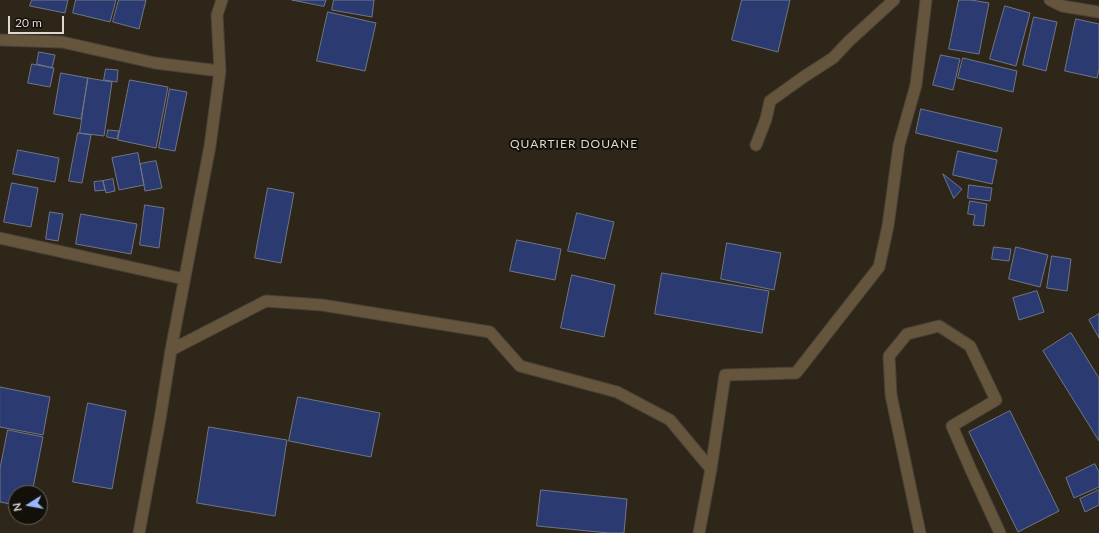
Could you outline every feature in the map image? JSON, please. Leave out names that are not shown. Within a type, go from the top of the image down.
[{"type":"street","points":[[139,533],[184,279],[210,146],[220,71],[217,15],[222,0]]},
{"type":"street","points":[[756,145],[766,119],[770,101],[833,58],[849,41],[894,0]]},
{"type":"street","points":[[699,533],[711,469],[725,375],[796,373],[879,267],[888,226],[899,145],[916,85],[926,0]]},
{"type":"street","points":[[1050,0],[1062,6],[1099,12]]},
{"type":"street","points":[[0,40],[62,42],[155,63],[220,71]]},
{"type":"street","points":[[0,238],[184,279]]},
{"type":"street","points":[[171,350],[266,301],[322,305],[490,332],[520,366],[617,392],[670,420],[711,469]]},
{"type":"street","points":[[920,533],[891,395],[889,356],[906,334],[939,326],[970,346],[996,400],[952,426],[1000,533]]},
{"type":"building","points":[[32,0],[68,0],[65,13],[30,6]]},
{"type":"building","points":[[76,0],[116,0],[110,22],[73,13]]},
{"type":"building","points":[[119,0],[146,0],[139,29],[113,22]]},
{"type":"building","points":[[292,0],[326,0],[324,6]]},
{"type":"building","points":[[334,0],[374,0],[372,17],[332,10]]},
{"type":"building","points":[[742,0],[790,0],[778,52],[732,40]]},
{"type":"building","points":[[959,0],[989,3],[979,54],[949,49]]},
{"type":"building","points":[[1005,6],[1030,13],[1016,66],[990,59]]},
{"type":"building","points":[[328,12],[376,23],[365,71],[317,61]]},
{"type":"building","points":[[1034,17],[1057,22],[1046,71],[1023,65]]},
{"type":"building","points":[[1076,19],[1099,24],[1099,69],[1097,78],[1065,71]]},
{"type":"building","points":[[39,52],[55,55],[52,68],[37,64]]},
{"type":"building","points":[[941,55],[960,59],[953,90],[933,85]]},
{"type":"building","points":[[963,58],[1017,71],[1013,92],[958,78]]},
{"type":"building","points":[[32,64],[54,68],[50,87],[28,83]]},
{"type":"building","points":[[106,69],[118,70],[117,82],[104,80]]},
{"type":"building","points":[[61,73],[88,78],[81,119],[54,114]]},
{"type":"building","points":[[88,78],[112,82],[104,136],[80,133]]},
{"type":"building","points":[[130,80],[168,87],[156,148],[118,140]]},
{"type":"building","points":[[170,89],[187,92],[175,151],[159,148]]},
{"type":"building","points":[[921,109],[1002,128],[997,152],[916,133]]},
{"type":"building","points":[[108,130],[119,131],[117,139],[107,137]]},
{"type":"building","points":[[78,133],[91,135],[82,183],[69,181]]},
{"type":"building","points":[[18,150],[59,158],[55,182],[13,174]]},
{"type":"building","points":[[958,151],[997,160],[992,184],[953,175]]},
{"type":"building","points":[[138,153],[144,185],[119,190],[112,158]]},
{"type":"building","points":[[156,161],[162,188],[145,191],[140,164]]},
{"type":"building","points":[[943,174],[962,189],[954,198]]},
{"type":"building","points":[[113,179],[115,191],[106,193],[103,181]]},
{"type":"building","points":[[103,181],[105,190],[95,191],[94,182]]},
{"type":"building","points":[[12,183],[38,188],[31,227],[4,222]]},
{"type":"building","points":[[969,185],[992,188],[990,201],[968,198]]},
{"type":"building","points":[[268,188],[294,193],[281,263],[255,258]]},
{"type":"building","points":[[970,201],[987,204],[984,226],[973,225],[975,215],[968,214]]},
{"type":"building","points":[[145,205],[164,208],[159,248],[140,245]]},
{"type":"building","points":[[50,212],[63,214],[58,241],[46,239]]},
{"type":"building","points":[[577,213],[614,222],[605,259],[568,251]]},
{"type":"building","points":[[81,214],[137,224],[131,254],[76,244]]},
{"type":"building","points":[[517,240],[561,249],[555,280],[510,271]]},
{"type":"building","points":[[727,243],[781,253],[774,290],[721,279]]},
{"type":"building","points":[[994,247],[1011,249],[1009,261],[992,259]]},
{"type":"building","points":[[1016,247],[1048,255],[1040,287],[1009,279]]},
{"type":"building","points":[[1052,256],[1071,259],[1067,291],[1047,288]]},
{"type":"building","points":[[662,273],[769,291],[762,333],[655,314]]},
{"type":"building","points":[[572,275],[615,285],[604,337],[561,328]]},
{"type":"building","points":[[1037,291],[1044,312],[1019,320],[1013,298]]},
{"type":"building","points":[[1099,314],[1099,338],[1089,320]]},
{"type":"building","points":[[1071,333],[1099,378],[1099,441],[1043,351]]},
{"type":"building","points":[[0,387],[50,397],[43,435],[0,427]]},
{"type":"building","points":[[298,397],[380,413],[371,457],[289,441]]},
{"type":"building","points":[[88,403],[126,411],[112,489],[73,482]]},
{"type":"building","points":[[1010,411],[1059,511],[1018,532],[969,432]]},
{"type":"building","points":[[209,427],[287,440],[275,516],[197,503]]},
{"type":"building","points":[[8,430],[43,437],[34,485],[8,485],[8,504],[0,502],[0,469]]},
{"type":"building","points":[[1095,464],[1099,472],[1099,487],[1074,498],[1066,478]]},
{"type":"building","points":[[541,490],[627,499],[624,533],[609,533],[537,526]]},
{"type":"building","points":[[1099,490],[1099,505],[1085,512],[1080,499]]},
{"type":"district","name":"QUARTIER DOUANE","points":[[574,144]]}]
